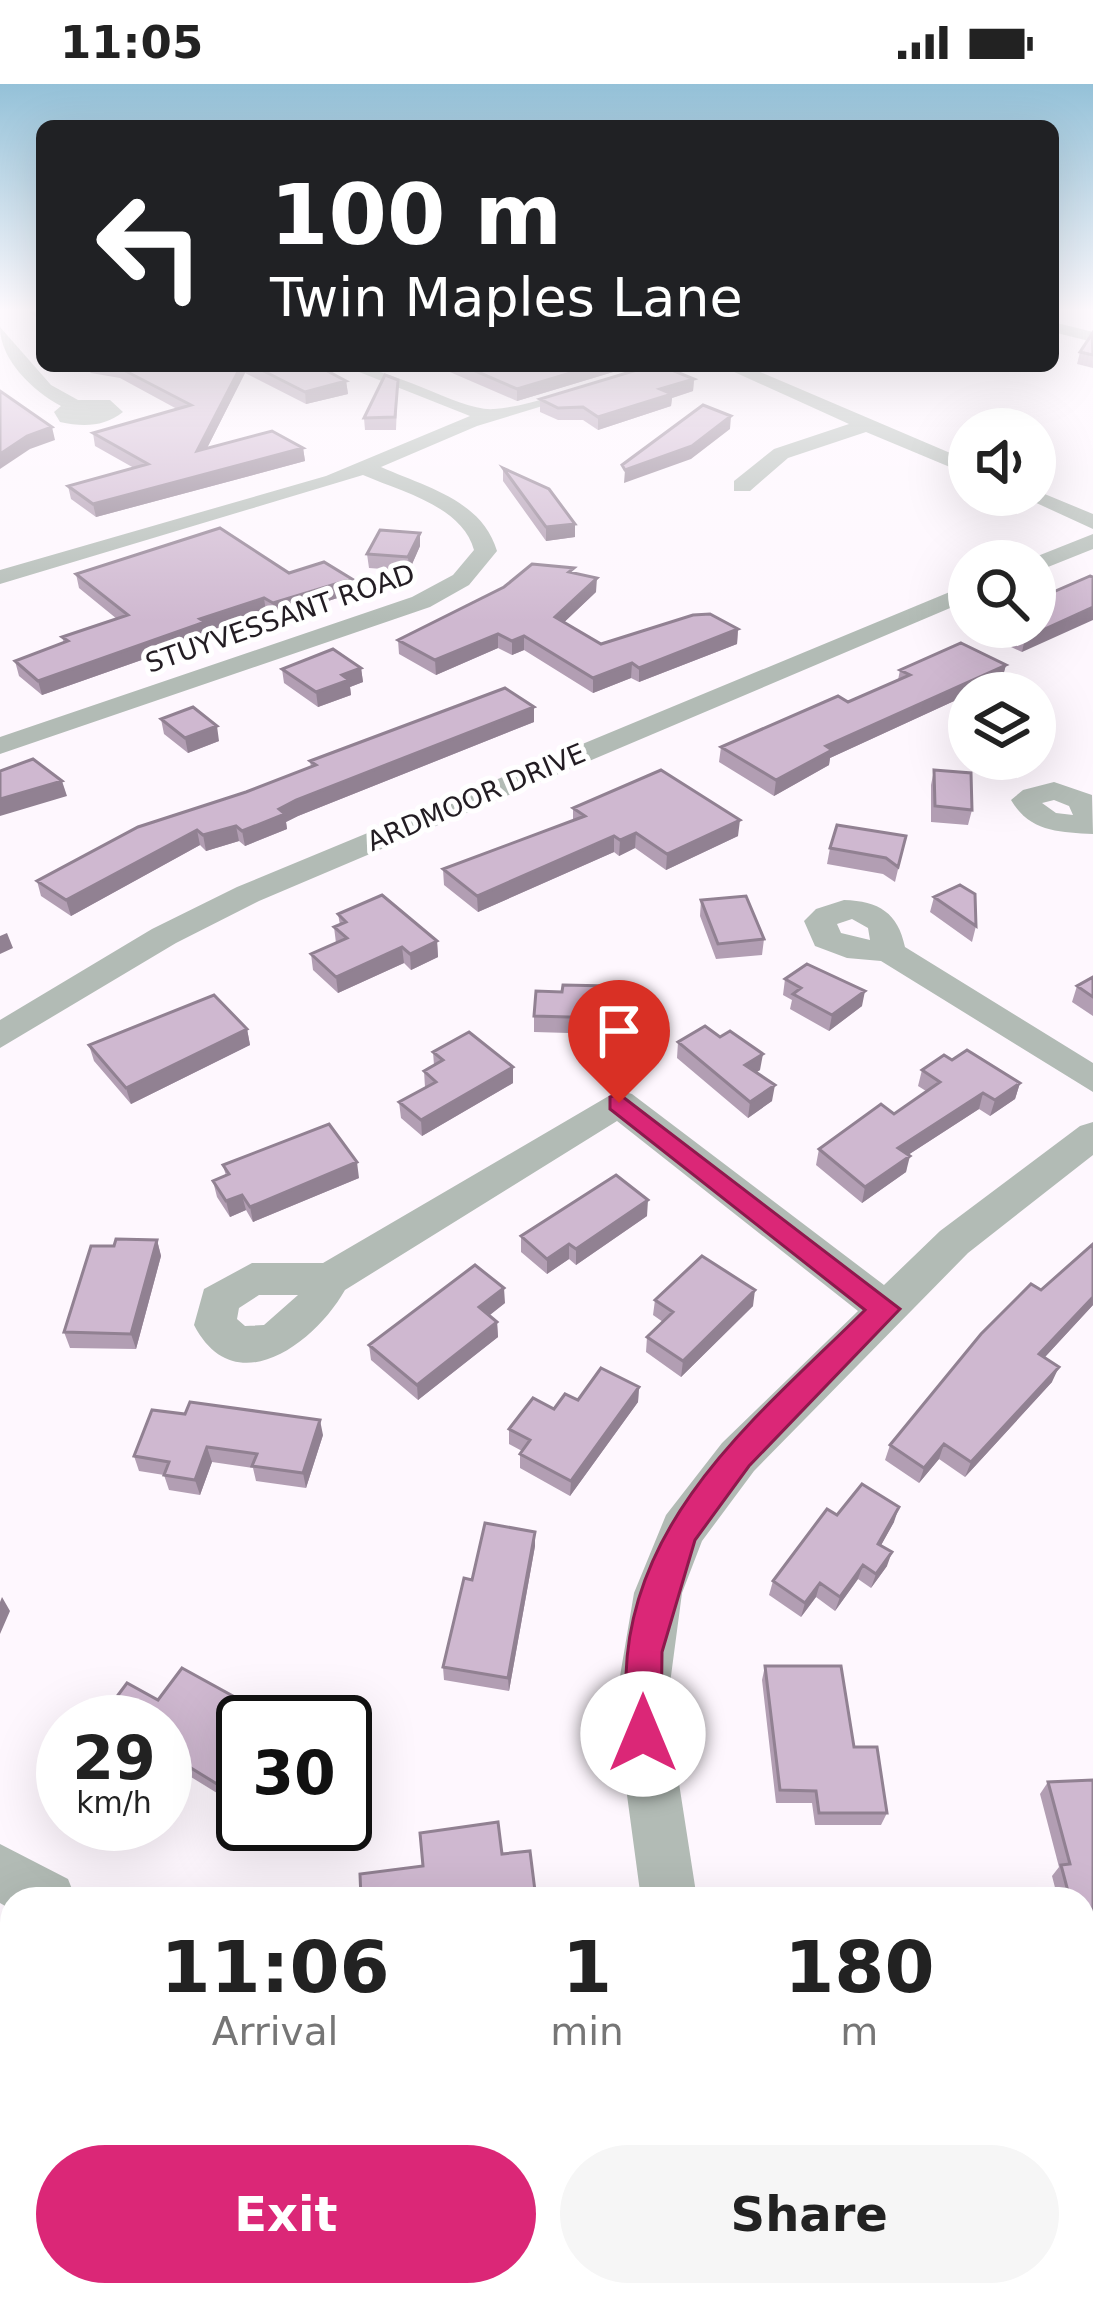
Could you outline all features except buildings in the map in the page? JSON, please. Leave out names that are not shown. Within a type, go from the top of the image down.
[{"type":"street","points":[[0,577],[365,469],[493,415]]},
{"type":"street","points":[[844,415],[948,460]]},
{"type":"street","points":[[742,486],[761,464],[868,425]]},
{"type":"street","name":"STUYVESSANT ROAD","points":[[0,746],[421,602],[471,572],[486,550],[479,526],[445,503],[365,469]]},
{"type":"street","points":[[1056,506],[1093,522]]},
{"type":"street","points":[[1056,556],[1093,541]]},
{"type":"street","name":"ARDMOOR DRIVE","points":[[0,1036],[164,935],[248,894],[948,600]]},
{"type":"street","points":[[889,952],[1093,1080]]},
{"type":"street","points":[[330,1280],[619,1103],[885,1309]]},
{"type":"street","points":[[667,1887],[640,1706],[645,1652],[669,1556],[706,1493],[885,1309],[980,1218],[1093,1135]]},
{"type":"street","points":[[0,1872],[27,1887]]},
{"type":"route","points":[[619,1103],[857,1292],[885,1309],[738,1457],[706,1493],[683,1530],[669,1556],[645,1652],[640,1706],[643,1734]]}]
